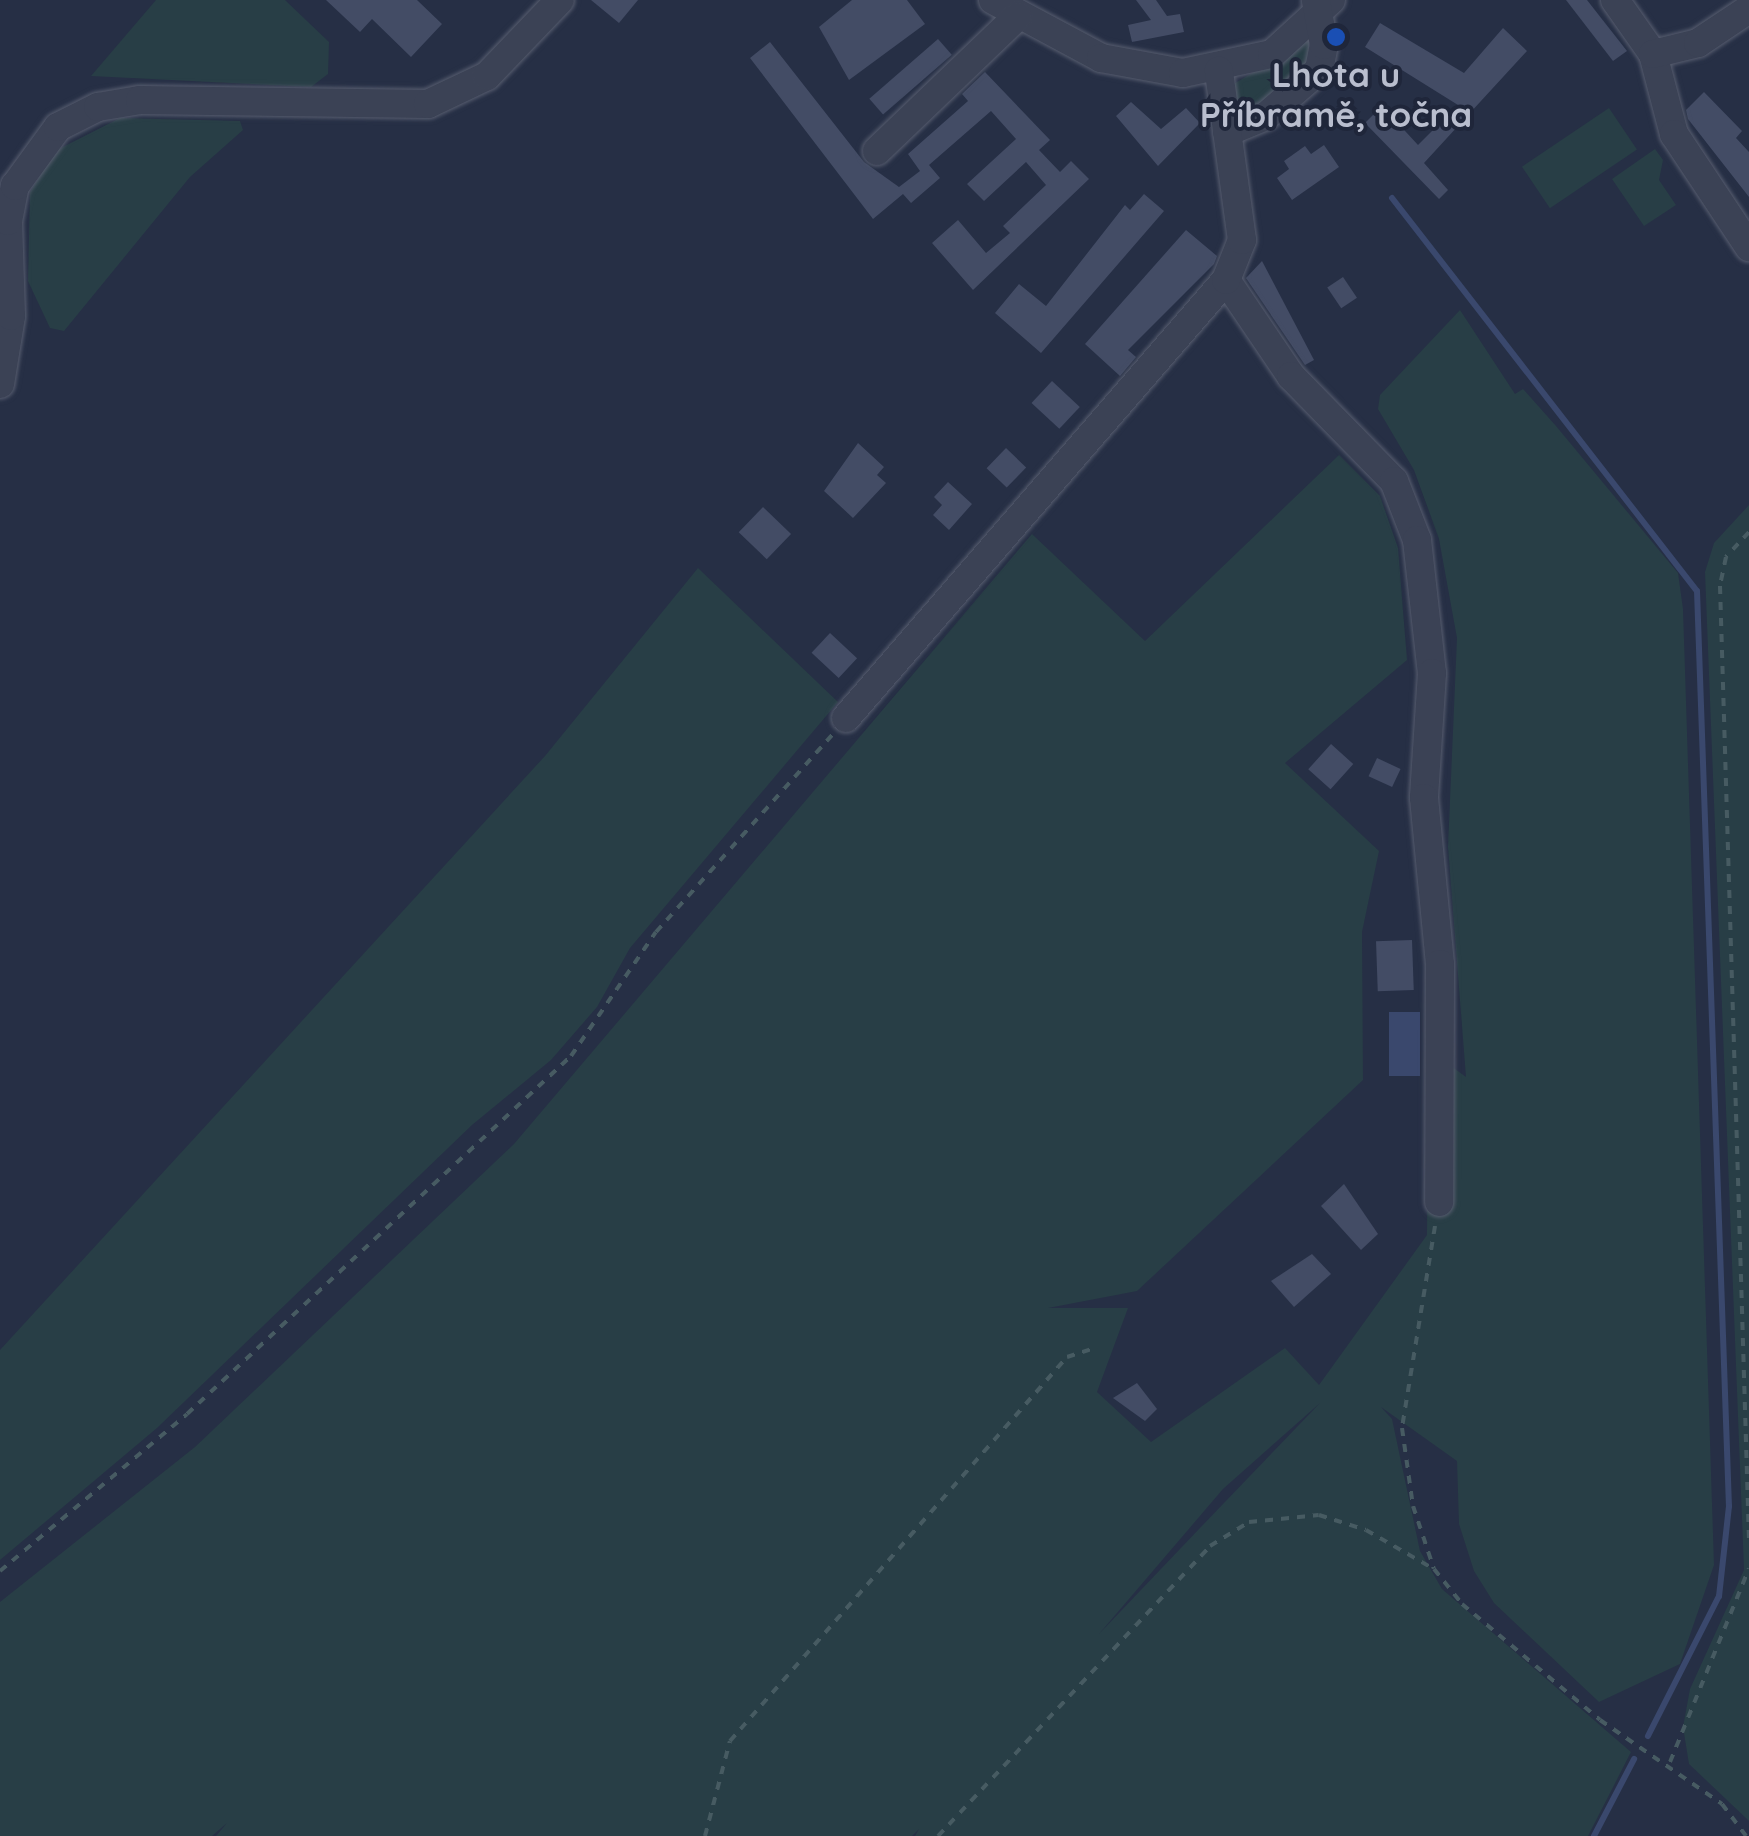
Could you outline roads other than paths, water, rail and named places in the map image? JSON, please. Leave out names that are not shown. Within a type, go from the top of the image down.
[{"type":"street","points":[[0,384],[11,316],[8,221],[15,186],[58,127],[98,107],[140,100],[428,104],[487,76],[560,0]]},
{"type":"street","points":[[993,0],[1102,58],[1166,71],[1219,71],[1272,54],[1322,5]]},
{"type":"street","points":[[1615,0],[1654,54],[1674,134],[1749,248]]},
{"type":"street","points":[[1226,132],[1266,116],[1318,70],[1322,5]]},
{"type":"street","points":[[1654,54],[1698,42],[1749,10]]},
{"type":"street","points":[[877,151],[1018,16]]},
{"type":"street","points":[[846,718],[1226,280],[1242,240],[1219,71]]},
{"type":"street","points":[[1226,280],[1291,376],[1394,481],[1417,540],[1432,673],[1424,798],[1440,964],[1439,1202]]},
{"type":"water","points":[[1389,1012],[1420,1012],[1420,1076],[1389,1076]]},
{"type":"waterway","points":[[1392,198],[1697,591],[1729,1506],[1719,1596],[1648,1736]]},
{"type":"waterway","points":[[1594,1836],[1634,1759]]},
{"type":"place","name":"Lhota u Příbramě, točna","points":[[1336,37]]}]
